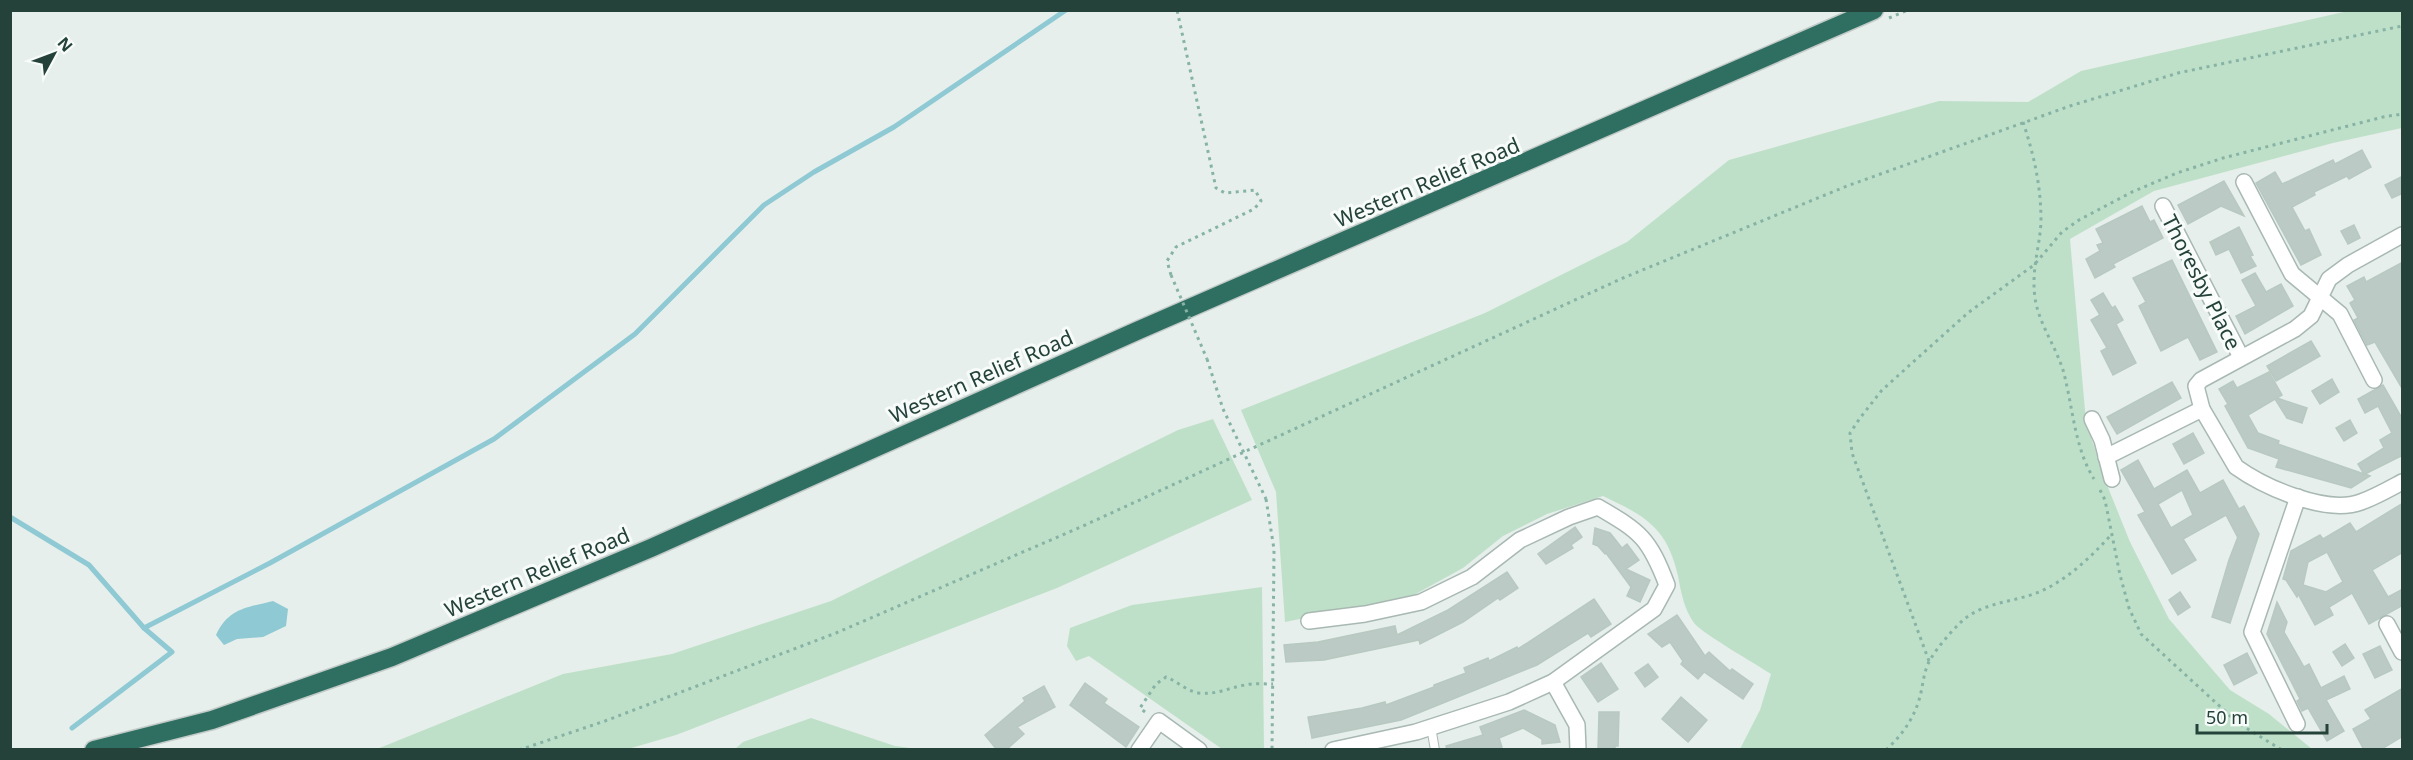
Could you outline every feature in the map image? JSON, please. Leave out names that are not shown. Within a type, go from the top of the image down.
[{"type":"highway","name":"Western Relief Road","points":[[94,750],[212,720],[392,657],[651,548],[1161,321],[1874,10]]},
{"type":"street","points":[[2244,182],[2292,274],[2340,314],[2374,380]]},
{"type":"street","name":"Thoresby Place","points":[[2163,206],[2241,357]]},
{"type":"street","points":[[2403,234],[2348,265],[2329,279],[2311,316],[2295,329],[2201,380],[2196,386],[2202,409],[2236,466],[2244,473],[2298,497],[2335,506],[2360,503],[2403,482]]},
{"type":"street","points":[[2106,457],[2202,409]]},
{"type":"street","points":[[2092,419],[2112,478]]},
{"type":"street","points":[[2297,724],[2252,632],[2298,497]]},
{"type":"street","points":[[1309,621],[1365,614],[1420,602],[1472,577],[1520,540],[1569,517],[1598,507],[1633,527],[1654,551],[1667,585],[1654,609],[1553,682],[1509,702],[1431,727],[1333,750]]},
{"type":"street","points":[[2387,624],[2402,650]]},
{"type":"street","points":[[1553,682],[1577,725],[1578,750]]},
{"type":"street","points":[[1139,750],[1159,722],[1199,750]]},
{"type":"lane","points":[[1431,727],[1435,750]]},
{"type":"path","points":[[1178,10],[1216,188],[1225,193],[1255,190],[1261,201],[1254,209],[1176,247],[1167,261],[1207,359],[1223,409],[1266,499],[1274,549],[1272,750]]},
{"type":"path","points":[[519,750],[605,721],[836,633],[1094,521],[1623,278],[1847,186],[2070,106],[2178,73],[2403,26]]},
{"type":"path","points":[[1929,662],[1852,453],[1850,434],[1882,390],[1969,312],[2034,265],[2062,232],[2079,220],[2143,186],[2223,158],[2383,117],[2403,114]]},
{"type":"path","points":[[2023,123],[2036,163],[2041,222],[2034,265],[2035,298],[2042,325],[2062,369],[2087,468],[2105,500],[2129,608],[2141,634],[2238,723],[2282,750]]},
{"type":"path","points":[[1886,750],[1903,734],[1918,703],[1929,662],[1957,625],[1970,614],[1999,602],[2039,592],[2065,578],[2094,554],[2112,534]]},
{"type":"path","points":[[1159,722],[1140,708],[1156,684],[1166,677],[1177,681],[1187,690],[1199,693],[1222,693],[1245,684],[1273,684]]},
{"type":"green space","points":[[2348,11],[2402,11],[2402,128],[2333,143],[2154,191],[2070,239],[2086,422],[2105,480],[2130,542],[2169,619],[2230,690],[2269,714],[2312,749],[1740,749],[1760,710],[1771,674],[1694,623],[1683,600],[1673,559],[1661,534],[1642,517],[1603,496],[1547,514],[1503,536],[1463,568],[1412,596],[1285,622],[1276,492],[1241,410],[1485,313],[1627,242],[1729,160],[1939,101],[2028,102],[2081,71]]},
{"type":"green space","points":[[1213,419],[1252,500],[1057,588],[676,735],[628,749],[377,749],[563,674],[672,654],[831,601],[1178,430]]},
{"type":"green space","points":[[1262,587],[1264,749],[1222,749],[1089,656],[1076,661],[1067,646],[1070,628],[1132,605]]},
{"type":"green space","points":[[811,718],[895,746],[918,749],[735,749],[743,742]]},
{"type":"water","points":[[273,601],[288,609],[286,626],[263,637],[237,639],[224,645],[216,635],[227,619],[239,610]]},
{"type":"building","points":[[2362,150],[2371,167],[2349,179],[2347,176],[2314,192],[2315,195],[2292,207],[2305,231],[2309,229],[2321,255],[2301,265],[2256,183],[2275,172],[2282,184],[2333,160],[2335,164]]},
{"type":"building","points":[[2403,176],[2403,193],[2392,198],[2385,185]]},
{"type":"building","points":[[2224,181],[2244,216],[2221,206],[2188,224],[2178,205]]},
{"type":"building","points":[[2142,206],[2150,222],[2154,220],[2163,238],[2113,264],[2115,267],[2095,278],[2086,259],[2100,251],[2097,245],[2103,243],[2096,229]]},
{"type":"building","points":[[2354,225],[2360,238],[2348,244],[2341,231]]},
{"type":"building","points":[[2239,227],[2256,266],[2241,273],[2229,249],[2216,255],[2210,242]]},
{"type":"building","points":[[2172,260],[2217,352],[2200,360],[2188,337],[2161,351],[2139,306],[2146,302],[2133,278]]},
{"type":"building","points":[[2403,262],[2403,390],[2375,342],[2367,345],[2354,320],[2358,318],[2350,303],[2355,300],[2347,286],[2364,277],[2366,282]]},
{"type":"building","points":[[2255,273],[2266,292],[2281,284],[2293,306],[2245,334],[2236,316],[2256,306],[2242,280]]},
{"type":"building","points":[[2103,293],[2112,308],[2115,306],[2123,320],[2116,324],[2136,363],[2113,375],[2101,351],[2107,348],[2091,320],[2100,315],[2091,300]]},
{"type":"building","points":[[2311,341],[2320,356],[2276,381],[2267,366]]},
{"type":"building","points":[[2269,372],[2282,395],[2277,398],[2307,408],[2302,423],[2287,418],[2275,399],[2248,415],[2258,433],[2279,441],[2278,444],[2364,474],[2358,464],[2384,448],[2380,440],[2392,433],[2378,406],[2365,413],[2358,399],[2383,385],[2403,420],[2403,455],[2365,474],[2370,476],[2351,488],[2276,467],[2279,459],[2248,448],[2225,406],[2228,404],[2219,389],[2233,381],[2237,388]]},
{"type":"building","points":[[2332,379],[2339,392],[2320,404],[2312,391]]},
{"type":"building","points":[[2172,382],[2181,398],[2117,434],[2107,417]]},
{"type":"building","points":[[2350,420],[2357,433],[2344,441],[2336,428]]},
{"type":"building","points":[[2193,433],[2204,453],[2184,464],[2173,444]]},
{"type":"building","points":[[2138,460],[2154,489],[2187,470],[2200,493],[2223,480],[2239,509],[2244,506],[2259,534],[2230,623],[2212,617],[2239,534],[2237,536],[2226,515],[2183,539],[2196,560],[2172,574],[2138,515],[2145,512],[2121,470]],"holes":[[[2182,490],[2193,515],[2171,528],[2158,504]]]},
{"type":"building","points":[[2403,503],[2403,552],[2372,570],[2388,597],[2403,589],[2403,605],[2369,624],[2352,593],[2329,607],[2333,615],[2315,625],[2298,594],[2297,597],[2283,579],[2291,551],[2320,535],[2323,539],[2350,523],[2356,532]],"holes":[[[2327,552],[2343,582],[2326,592],[2303,585],[2308,562]]]},
{"type":"building","points":[[1575,527],[1582,537],[1571,545],[1573,548],[1546,564],[1538,554]]},
{"type":"building","points":[[1595,528],[1610,533],[1622,548],[1627,544],[1639,560],[1626,569],[1650,580],[1640,602],[1627,596],[1631,587],[1606,553],[1593,544]]},
{"type":"building","points":[[1507,572],[1518,588],[1500,600],[1498,598],[1463,622],[1420,644],[1419,640],[1324,660],[1286,662],[1284,645],[1318,642],[1395,626],[1397,635],[1448,610]]},
{"type":"building","points":[[2180,592],[2190,607],[2178,615],[2169,600]]},
{"type":"building","points":[[1594,599],[1611,624],[1591,637],[1588,633],[1537,665],[1401,720],[1312,738],[1308,717],[1385,702],[1386,705],[1434,687],[1434,685],[1466,673],[1464,668],[1488,658],[1489,661],[1517,647],[1518,649]]},
{"type":"building","points":[[2277,602],[2287,622],[2284,632],[2304,667],[2309,664],[2321,688],[2344,676],[2350,689],[2326,700],[2344,731],[2327,741],[2308,708],[2302,711],[2297,701],[2302,698],[2300,699],[2267,634]]},
{"type":"building","points":[[1677,615],[1705,656],[1709,652],[1730,671],[1732,669],[1753,684],[1743,699],[1704,672],[1698,679],[1681,664],[1683,661],[1670,642],[1662,647],[1648,634]]},
{"type":"building","points":[[2345,644],[2354,658],[2342,666],[2333,652]]},
{"type":"building","points":[[2380,646],[2392,670],[2375,678],[2363,654]]},
{"type":"building","points":[[2247,653],[2257,673],[2234,685],[2224,665]]},
{"type":"building","points":[[1601,663],[1618,689],[1598,702],[1581,677]]},
{"type":"building","points":[[1648,664],[1658,677],[1645,687],[1635,673]]},
{"type":"building","points":[[1085,683],[1107,699],[1104,703],[1139,727],[1126,747],[1070,705]]},
{"type":"building","points":[[1044,686],[1055,707],[1017,727],[1024,734],[1006,750],[997,750],[985,735],[1025,701],[1023,698]]},
{"type":"building","points":[[2403,688],[2403,736],[2380,750],[2364,750],[2353,729],[2371,719],[2365,710]]},
{"type":"building","points":[[1681,697],[1707,720],[1688,742],[1662,719]]},
{"type":"building","points":[[1524,710],[1555,725],[1560,742],[1542,744],[1542,739],[1523,728],[1499,738],[1502,747],[1495,750],[1447,750],[1446,746],[1483,735],[1480,727]]},
{"type":"building","points":[[1599,712],[1619,712],[1618,746],[1615,746],[1615,750],[1598,750]]},
{"type":"waterway","points":[[72,728],[172,652],[144,628],[270,563],[494,439],[635,334],[764,205],[814,172],[894,127],[1066,10]]},
{"type":"waterway","points":[[10,517],[89,565],[144,628]]}]
